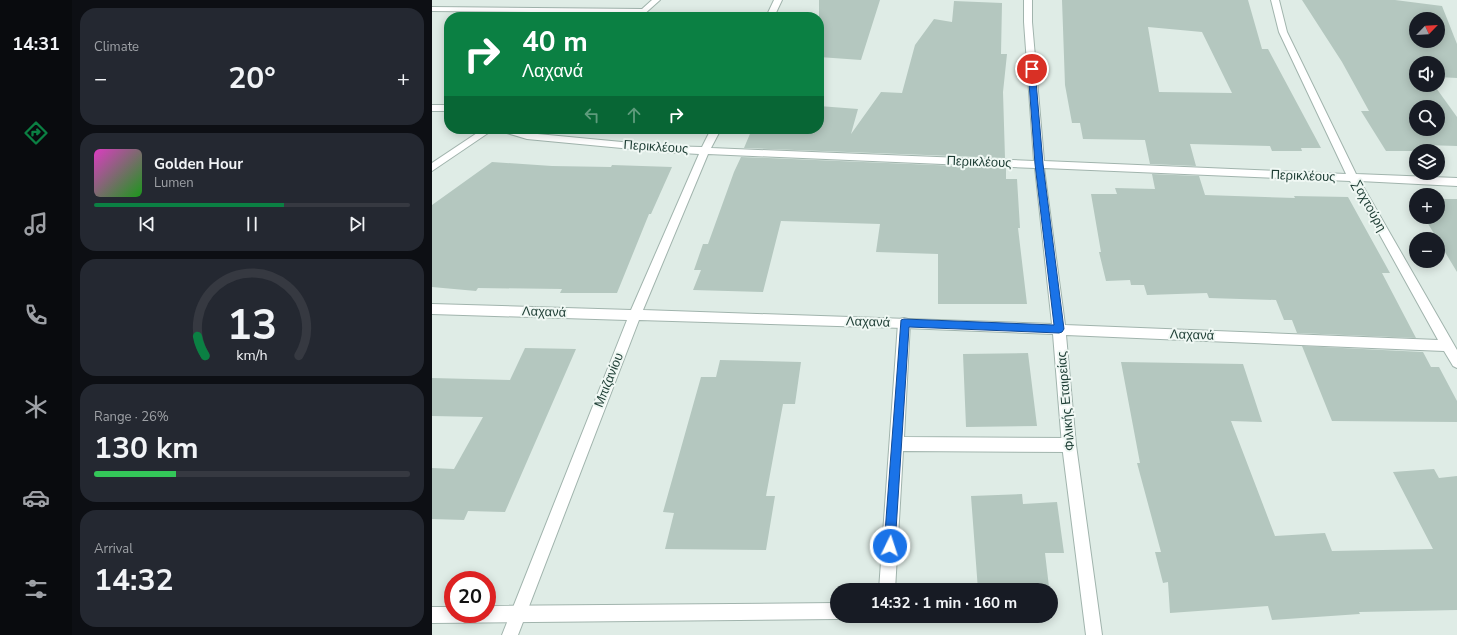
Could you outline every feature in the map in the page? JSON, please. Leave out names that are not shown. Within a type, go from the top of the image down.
[{"type":"street","points":[[432,9],[644,11],[656,0]]},
{"type":"street","points":[[772,12],[778,0]]},
{"type":"street","name":"Φιλικής Εταιρείας","points":[[1028,0],[1028,22],[1039,164],[1059,329],[1069,445],[1094,635]]},
{"type":"street","name":"Σαχτούρη","points":[[1275,0],[1283,32],[1353,178],[1457,362]]},
{"type":"street","points":[[432,108],[444,108]]},
{"type":"street","points":[[432,168],[482,134]]},
{"type":"street","name":"Περικλέους","points":[[519,134],[534,137],[664,149],[1457,182]]},
{"type":"street","name":"Μπιζανίου","points":[[510,635],[635,315],[705,150],[713,134]]},
{"type":"street","name":"Λαχανά","points":[[432,309],[904,323],[1447,346]]},
{"type":"street","points":[[887,583],[904,323]]},
{"type":"street","points":[[896,444],[1069,445]]},
{"type":"street","points":[[432,615],[830,611]]},
{"type":"building","points":[[819,0],[880,0],[861,60],[824,57],[824,12],[819,12]]},
{"type":"building","points":[[1062,0],[1248,0],[1262,49],[1268,49],[1321,148],[1301,148],[1302,151],[1272,151],[1270,146],[1190,144],[1196,166],[1150,164],[1145,140],[1083,139],[1080,123],[1072,123],[1065,85]],"holes":[[[1148,27],[1202,32],[1232,93],[1159,92]]]},
{"type":"building","points":[[1302,0],[1395,0],[1442,6],[1444,12],[1409,12],[1409,48],[1445,48],[1445,14],[1457,44],[1457,78],[1445,77],[1445,56],[1409,56],[1409,92],[1439,92],[1445,100],[1409,100],[1409,136],[1445,136],[1445,100],[1457,117],[1457,146],[1445,146],[1445,144],[1409,144],[1409,151],[1386,151],[1361,111],[1369,111],[1342,62]]},
{"type":"building","points":[[954,1],[1002,3],[1001,54],[1007,54],[1003,92],[1005,158],[744,148],[750,134],[824,134],[824,106],[858,109],[851,134],[881,92],[902,93],[915,45],[934,19],[952,22]]},
{"type":"building","points":[[741,157],[1006,168],[1006,179],[1017,179],[1020,228],[1018,228],[1027,304],[938,304],[938,254],[876,252],[880,224],[781,221],[763,292],[693,290],[701,270],[694,270],[703,244],[708,244],[734,172]]},
{"type":"building","points":[[492,162],[552,166],[611,167],[612,165],[672,167],[651,214],[649,214],[617,293],[560,293],[562,289],[478,288],[476,291],[432,287],[432,205]]},
{"type":"building","points":[[1152,174],[1199,176],[1205,195],[1295,198],[1294,196],[1348,197],[1390,273],[1382,273],[1416,338],[1297,333],[1292,320],[1284,320],[1276,300],[1209,298],[1207,293],[1147,295],[1144,285],[1131,285],[1130,280],[1106,281],[1099,252],[1101,252],[1091,194],[1117,194],[1115,188],[1155,189]]},
{"type":"building","points":[[1445,199],[1457,199],[1457,272],[1445,252],[1445,232],[1433,232],[1428,224],[1445,224]]},
{"type":"building","points":[[1302,346],[1423,352],[1431,367],[1439,367],[1457,401],[1457,422],[1332,421]]},
{"type":"building","points":[[525,348],[576,349],[505,512],[468,511],[464,520],[432,519],[432,468],[454,469],[483,417],[432,416],[432,378],[510,380]]},
{"type":"building","points":[[1028,353],[1037,426],[966,427],[963,354]]},
{"type":"building","points":[[720,360],[801,362],[795,404],[783,404],[766,496],[775,496],[766,550],[665,549],[674,513],[663,512],[701,377],[716,377]]},
{"type":"building","points":[[1121,362],[1243,364],[1262,422],[1231,421],[1275,536],[1325,533],[1332,551],[1433,549],[1393,472],[1434,469],[1439,478],[1457,476],[1457,610],[1359,612],[1360,614],[1272,620],[1268,606],[1170,613],[1168,582],[1163,583],[1155,552],[1161,552],[1137,463],[1140,463]]},
{"type":"building","points":[[1022,494],[1023,504],[1057,502],[1064,553],[1045,553],[1049,583],[977,583],[971,496]]},
{"type":"route","points":[[890,546],[904,323],[1059,329],[1039,164],[1032,69]]}]
